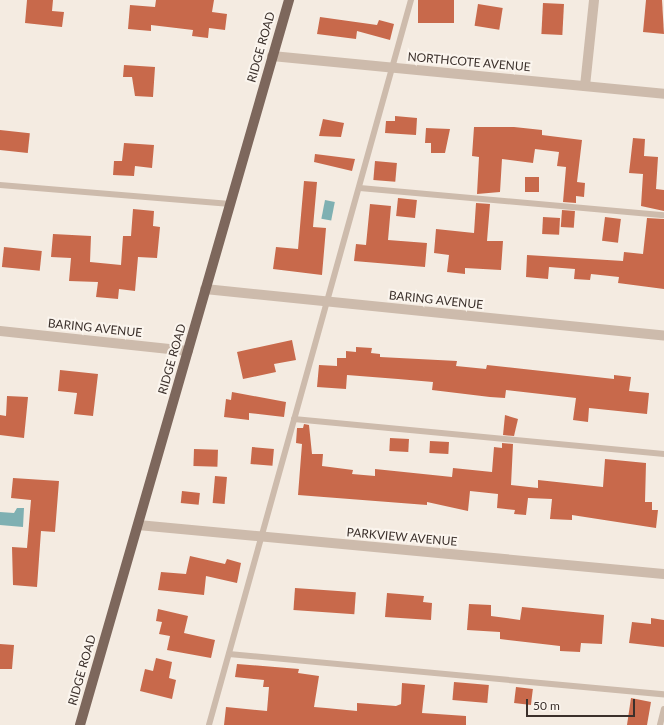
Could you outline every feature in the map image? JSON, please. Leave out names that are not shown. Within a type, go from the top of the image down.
[{"type":"main road","name":"RIDGE ROAD","points":[[80,725],[289,0]]},
{"type":"street","points":[[585,86],[594,0]]},
{"type":"street","name":"NORTHCOTE AVENUE","points":[[272,56],[664,94]]},
{"type":"street","name":"BARING AVENUE","points":[[205,289],[664,336]]},
{"type":"street","name":"BARING AVENUE","points":[[0,331],[188,351]]},
{"type":"street","name":"PARKVIEW AVENUE","points":[[138,525],[664,574]]},
{"type":"lane","points":[[209,725],[326,302],[360,188],[391,68],[411,0]]},
{"type":"lane","points":[[0,185],[230,204]]},
{"type":"lane","points":[[360,188],[664,215]]},
{"type":"lane","points":[[294,419],[664,454]]},
{"type":"lane","points":[[229,654],[664,694]]},
{"type":"lane","points":[[660,725],[664,709]]},
{"type":"water","points":[[325,200],[335,202],[331,221],[321,219]]},
{"type":"water","points":[[17,508],[24,508],[23,527],[0,525],[0,512],[14,513]]},
{"type":"building","points":[[27,0],[53,0],[52,11],[64,12],[62,27],[25,23]]},
{"type":"building","points":[[156,0],[214,0],[212,12],[227,14],[225,30],[209,28],[208,38],[192,36],[193,30],[151,25],[151,31],[128,29],[130,5],[155,7]]},
{"type":"building","points":[[418,0],[454,0],[454,23],[418,23]]},
{"type":"building","points":[[646,0],[662,0],[664,34],[643,32]]},
{"type":"building","points":[[543,3],[564,4],[562,35],[541,34]]},
{"type":"building","points":[[478,4],[503,8],[499,30],[475,26]]},
{"type":"building","points":[[320,17],[377,25],[379,20],[394,24],[390,40],[357,31],[356,39],[317,34]]},
{"type":"building","points":[[124,65],[155,67],[153,97],[135,96],[132,77],[123,77]]},
{"type":"building","points":[[395,116],[417,118],[416,135],[385,133],[386,121],[395,121]]},
{"type":"building","points":[[323,119],[344,123],[341,137],[319,136]]},
{"type":"building","points":[[474,127],[514,127],[542,130],[542,135],[582,140],[577,182],[585,183],[584,197],[576,196],[576,203],[563,202],[566,167],[557,166],[559,152],[535,149],[533,163],[502,159],[500,192],[477,194],[479,157],[472,156]]},
{"type":"building","points":[[426,128],[450,129],[445,153],[431,153],[431,143],[425,143]]},
{"type":"building","points":[[0,130],[30,133],[28,153],[0,150]]},
{"type":"building","points":[[633,138],[645,139],[644,156],[658,157],[656,189],[664,190],[664,211],[641,206],[643,174],[629,173]]},
{"type":"building","points":[[124,143],[154,145],[152,168],[135,166],[134,176],[113,175],[114,161],[122,161]]},
{"type":"building","points":[[315,154],[355,159],[352,171],[314,162]]},
{"type":"building","points":[[375,161],[397,163],[395,182],[373,180]]},
{"type":"building","points":[[525,177],[539,177],[539,192],[525,192]]},
{"type":"building","points":[[304,181],[317,182],[313,227],[326,228],[322,275],[273,269],[276,247],[298,249]]},
{"type":"building","points":[[398,198],[417,200],[415,218],[396,216]]},
{"type":"building","points":[[476,203],[490,204],[487,241],[503,241],[501,270],[465,268],[465,274],[447,272],[449,255],[434,253],[436,229],[474,233]]},
{"type":"building","points":[[370,204],[391,206],[388,240],[427,243],[425,267],[354,261],[356,244],[366,245]]},
{"type":"building","points":[[133,209],[154,211],[153,226],[160,227],[157,258],[138,257],[135,291],[119,289],[118,299],[96,297],[98,282],[69,281],[71,258],[51,257],[53,234],[91,236],[90,262],[121,265],[123,236],[131,236]]},
{"type":"building","points":[[562,210],[575,211],[574,228],[561,227]]},
{"type":"building","points":[[543,217],[560,218],[559,235],[542,234]]},
{"type":"building","points":[[605,217],[621,219],[618,243],[602,241]]},
{"type":"building","points":[[647,218],[664,219],[664,289],[618,283],[619,277],[591,274],[590,280],[574,279],[575,269],[549,267],[548,279],[526,277],[527,255],[623,261],[624,252],[643,254]]},
{"type":"building","points":[[4,247],[42,251],[40,271],[2,267]]},
{"type":"building","points":[[292,340],[296,360],[274,364],[276,372],[243,379],[237,352]]},
{"type":"building","points":[[356,347],[372,348],[371,353],[380,354],[380,357],[457,361],[456,366],[486,369],[487,365],[614,379],[614,375],[631,377],[629,391],[649,393],[647,414],[589,408],[588,422],[573,420],[576,398],[506,390],[505,398],[490,397],[432,390],[433,382],[398,379],[347,375],[346,389],[317,387],[319,365],[337,366],[337,358],[346,358],[346,351],[356,352]]},
{"type":"building","points":[[60,370],[98,374],[93,416],[74,414],[77,393],[58,391]]},
{"type":"building","points":[[232,392],[286,402],[284,417],[249,413],[249,420],[224,417],[226,399],[231,400]]},
{"type":"building","points":[[7,396],[28,397],[24,438],[0,435],[0,415],[6,416]]},
{"type":"building","points":[[505,415],[518,419],[514,436],[503,435]]},
{"type":"building","points":[[304,424],[309,425],[312,454],[323,454],[322,466],[353,470],[352,474],[375,476],[375,469],[452,477],[453,468],[492,472],[494,447],[502,448],[502,443],[513,444],[511,485],[538,488],[538,480],[603,487],[605,459],[646,463],[645,502],[652,502],[652,510],[658,510],[656,528],[572,515],[572,520],[550,519],[552,499],[528,498],[526,515],[514,514],[515,510],[497,508],[498,494],[470,491],[468,511],[427,502],[427,505],[298,495],[302,444],[296,443],[297,428],[303,428]]},
{"type":"building","points":[[390,438],[409,439],[408,452],[389,451]]},
{"type":"building","points":[[430,441],[449,442],[448,454],[429,453]]},
{"type":"building","points":[[252,447],[274,449],[272,466],[251,464]]},
{"type":"building","points":[[194,449],[218,450],[217,467],[193,466]]},
{"type":"building","points":[[215,476],[227,477],[225,504],[213,503]]},
{"type":"building","points":[[13,478],[59,481],[55,532],[41,531],[37,587],[13,585],[12,547],[27,548],[31,500],[11,498]]},
{"type":"building","points":[[182,491],[200,493],[199,505],[181,503]]},
{"type":"building","points":[[190,556],[225,564],[227,559],[241,563],[237,583],[206,576],[204,595],[158,590],[161,572],[186,574]]},
{"type":"building","points":[[295,588],[356,592],[354,614],[293,610]]},
{"type":"building","points":[[387,593],[424,596],[423,602],[432,603],[431,620],[385,617]]},
{"type":"building","points":[[469,604],[491,605],[491,616],[520,620],[522,607],[604,615],[602,644],[581,643],[580,652],[560,651],[560,646],[500,639],[500,632],[467,630]]},
{"type":"building","points":[[158,609],[188,616],[184,633],[215,640],[211,658],[167,650],[170,636],[159,634],[162,622],[156,621]]},
{"type":"building","points":[[651,618],[664,620],[664,647],[629,643],[632,622],[651,624]]},
{"type":"building","points":[[0,644],[14,645],[12,669],[0,669]]},
{"type":"building","points":[[156,658],[172,662],[169,678],[176,680],[172,699],[140,691],[145,669],[153,671]]},
{"type":"building","points":[[237,664],[299,669],[298,673],[319,676],[314,707],[357,711],[357,703],[396,706],[401,704],[402,683],[425,685],[422,713],[466,716],[466,725],[224,725],[226,707],[267,711],[269,687],[263,687],[264,680],[235,677]]},
{"type":"building","points":[[454,682],[489,685],[487,703],[452,700]]},
{"type":"building","points":[[516,687],[533,689],[531,705],[514,703]]},
{"type":"building","points":[[631,698],[651,702],[647,725],[627,725]]}]
